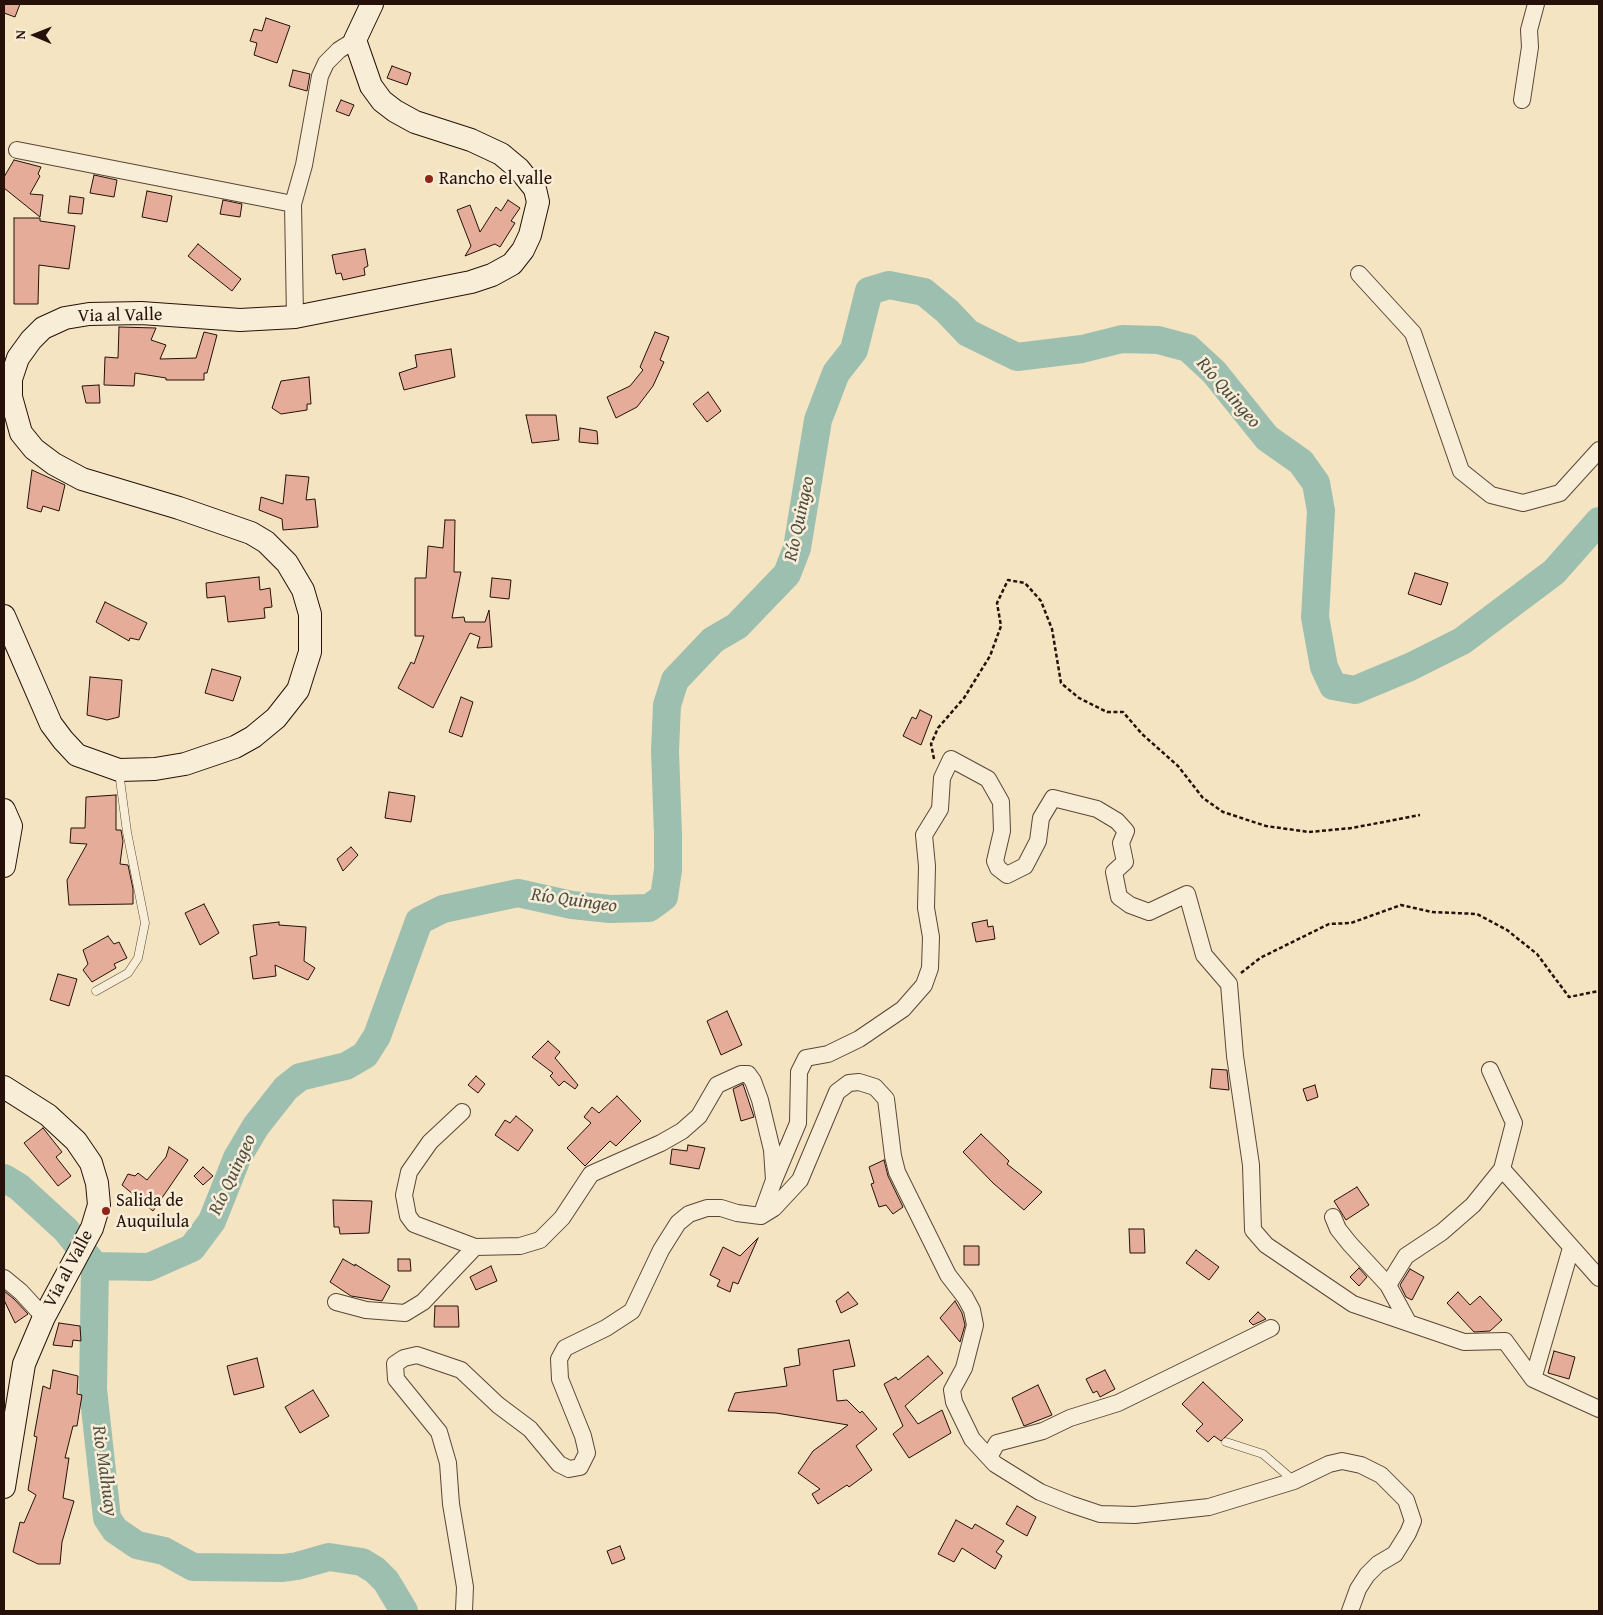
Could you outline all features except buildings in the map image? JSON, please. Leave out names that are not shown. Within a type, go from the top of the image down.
[{"type":"main road","points":[[355,40],[372,4]]},
{"type":"main road","name":"Via al Valle","points":[[4,616],[51,724],[77,755],[118,770],[155,769],[185,764],[235,747],[259,732],[276,718],[298,690],[310,652],[310,614],[303,590],[287,563],[266,542],[251,533],[82,478],[54,464],[34,448],[21,433],[14,416],[11,379],[18,358],[31,340],[43,328],[64,318],[89,314],[141,313],[240,320],[295,317],[471,282],[512,264],[523,250],[536,217],[538,202],[536,189],[519,169],[501,154],[471,140],[415,122],[395,112],[382,101],[371,86],[355,40]]},
{"type":"main road","points":[[4,810],[11,826],[4,866]]},
{"type":"main road","name":"Via al Valle","points":[[4,1087],[48,1115],[76,1141],[91,1163],[97,1183],[99,1205],[92,1228],[46,1312],[24,1364],[4,1487]]},
{"type":"street","points":[[1522,100],[1530,47],[1529,30],[1536,4]]},
{"type":"street","points":[[295,317],[293,204],[304,165],[320,76],[326,63],[339,50],[355,40]]},
{"type":"street","points":[[17,150],[293,204]]},
{"type":"street","points":[[1359,274],[1413,333],[1461,471],[1491,495],[1523,504],[1560,493],[1599,450]]},
{"type":"street","points":[[762,1216],[774,1180],[798,1122],[799,1072],[806,1058],[828,1054],[859,1040],[903,1009],[924,985],[930,968],[931,937],[926,908],[927,866],[924,835],[940,809],[942,778],[951,759],[988,779],[1001,802],[1002,831],[996,861],[998,868],[1007,875],[1025,866],[1038,841],[1041,818],[1053,798],[1097,810],[1117,821],[1126,831],[1121,843],[1125,862],[1114,872],[1119,897],[1130,905],[1149,912],[1187,894],[1204,955],[1229,984],[1235,1056],[1251,1165],[1253,1230],[1266,1245],[1353,1304],[1464,1342],[1505,1341],[1533,1379],[1599,1409]]},
{"type":"street","points":[[1388,1285],[1406,1256],[1449,1227],[1473,1205],[1502,1170],[1514,1123],[1490,1070]]},
{"type":"street","points":[[462,1112],[430,1142],[409,1172],[404,1195],[408,1216],[414,1224],[475,1247],[520,1246],[540,1240],[562,1218],[592,1174],[682,1131],[699,1116],[717,1085],[741,1074],[748,1074],[753,1081],[760,1100],[772,1150],[774,1180]]},
{"type":"street","points":[[464,1611],[465,1587],[451,1504],[448,1463],[439,1432],[396,1379],[395,1364],[404,1358],[417,1355],[461,1370],[498,1405],[530,1430],[559,1464],[569,1469],[580,1467],[587,1453],[583,1436],[560,1379],[559,1359],[565,1348],[606,1328],[632,1311],[661,1250],[678,1223],[689,1214],[707,1208],[720,1208],[737,1213],[762,1216],[774,1208],[800,1180],[837,1092],[848,1083],[859,1082],[875,1087],[886,1098],[893,1156],[897,1172],[948,1275],[965,1297],[972,1310],[975,1325],[964,1368],[952,1390],[954,1402],[972,1439],[1008,1474],[1040,1492],[1100,1514],[1135,1515],[1209,1508],[1294,1480],[1328,1464],[1342,1461],[1361,1465],[1382,1475],[1406,1500],[1413,1521],[1395,1554],[1378,1564],[1367,1575],[1358,1589],[1350,1611]]},
{"type":"street","points":[[1502,1170],[1599,1278]]},
{"type":"street","points":[[1333,1217],[1338,1229],[1350,1244],[1388,1285],[1408,1322]]},
{"type":"street","points":[[336,1302],[366,1310],[405,1313],[423,1302],[475,1247]]},
{"type":"street","points":[[1533,1379],[1571,1248]]},
{"type":"street","points":[[4,1278],[46,1312]]},
{"type":"street","points":[[989,1457],[997,1443],[1042,1431],[1070,1418],[1118,1403],[1271,1328]]},
{"type":"lane","points":[[96,991],[128,973],[138,958],[145,924],[127,832],[118,770]]},
{"type":"lane","points":[[1226,1442],[1263,1454],[1294,1480]]},
{"type":"path","points":[[942,778],[934,759],[931,744],[938,728],[964,698],[990,656],[1001,626],[997,603],[1008,580],[1025,583],[1040,601],[1052,629],[1061,683],[1080,698],[1107,712],[1123,712],[1142,734],[1178,766],[1203,798],[1222,812],[1266,826],[1309,832],[1352,828],[1420,815]]},
{"type":"path","points":[[1229,984],[1260,958],[1313,931],[1329,924],[1351,923],[1401,905],[1432,912],[1476,914],[1507,930],[1537,954],[1569,997],[1599,991]]},
{"type":"waterway","name":"Río Quingeo","points":[[4,1178],[19,1187],[66,1230],[95,1266],[149,1267],[192,1248],[212,1221],[237,1158],[256,1126],[286,1088],[300,1077],[346,1066],[365,1055],[377,1036],[419,921],[443,909],[518,893],[572,905],[610,909],[649,908],[664,897],[668,870],[665,751],[667,705],[675,680],[713,640],[737,626],[787,574],[797,548],[818,420],[836,373],[854,350],[869,291],[889,285],[924,292],[947,311],[968,333],[1017,357],[1082,349],[1122,339],[1158,340],[1188,348],[1214,372],[1267,438],[1301,462],[1316,483],[1321,511],[1315,617],[1324,667],[1333,686],[1355,690],[1410,667],[1462,641],[1554,572],[1599,521]]},
{"type":"waterway","name":"Rio Malhuay","points":[[95,1266],[93,1389],[107,1518],[115,1530],[137,1545],[164,1551],[193,1567],[283,1568],[329,1557],[362,1562],[375,1570],[386,1581],[404,1611]]},
{"type":"place","name":"Rancho el valle","points":[[429,179]]},
{"type":"place","name":"Salida de Auquilula","points":[[106,1211]]}]
